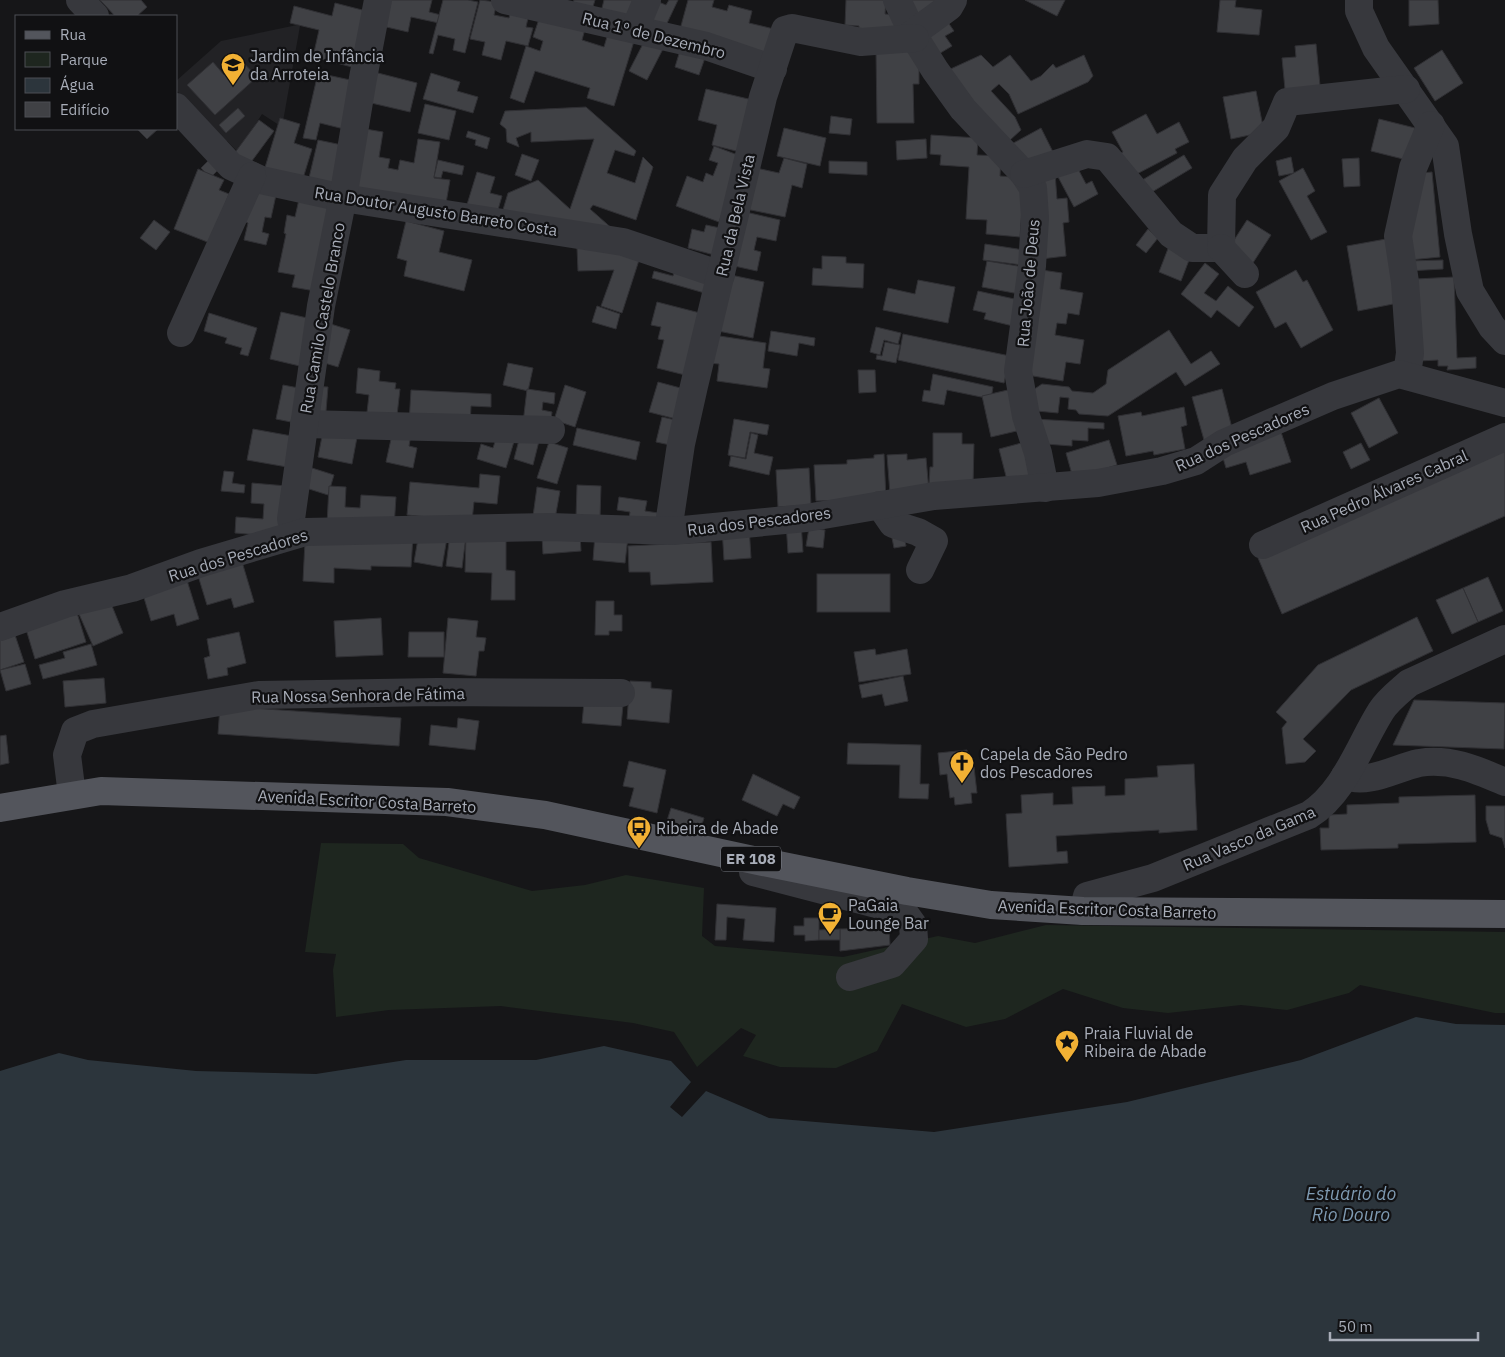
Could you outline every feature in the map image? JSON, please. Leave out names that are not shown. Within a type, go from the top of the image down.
[{"type":"main road","name":"Avenida Escritor Costa Barreto","points":[[0,808],[101,791],[447,802],[545,815],[907,891],[991,906],[1083,911],[1505,914]]},
{"type":"street","points":[[80,0],[94,15]]},
{"type":"street","name":"Rua Camilo Castelo Branco","points":[[291,519],[321,306],[343,198],[362,78],[378,0]]},
{"type":"street","name":"Rua 1º de Dezembro","points":[[505,0],[706,46],[773,69]]},
{"type":"street","points":[[635,29],[647,0]]},
{"type":"street","name":"Rua João de Deus","points":[[897,0],[914,36],[963,109],[1024,174],[1033,188],[1035,218],[1032,266],[1018,370],[1026,416],[1038,453],[1045,488]]},
{"type":"street","points":[[914,36],[949,7],[953,0]]},
{"type":"street","points":[[1359,0],[1359,11],[1376,48],[1445,146],[1458,234],[1470,291],[1492,327],[1505,341]]},
{"type":"street","name":"Rua da Bela Vista","points":[[668,531],[680,444],[761,106],[785,30],[792,28],[862,42],[914,36]]},
{"type":"street","points":[[1245,274],[1222,248],[1222,195],[1246,159],[1276,128],[1287,102],[1406,89]]},
{"type":"street","name":"Rua Doutor Augusto Barreto Costa","points":[[178,109],[230,166],[261,180],[343,198],[624,242],[721,275]]},
{"type":"street","points":[[1406,376],[1409,344],[1406,282],[1398,236],[1413,168],[1431,125]]},
{"type":"street","points":[[1024,174],[1087,154],[1107,157],[1171,234],[1192,248],[1222,248]]},
{"type":"street","points":[[181,332],[252,176]]},
{"type":"street","name":"Rua dos Pescadores","points":[[0,627],[65,604],[132,588],[201,563],[306,532],[550,526],[668,531],[806,518],[934,496],[1098,483],[1162,472],[1196,461],[1224,442],[1334,396],[1376,380],[1399,374],[1505,403]]},
{"type":"street","points":[[304,424],[551,430]]},
{"type":"street","name":"Rua Pedro Álvares Cabral","points":[[1263,545],[1505,437]]},
{"type":"street","points":[[880,505],[893,524],[918,532],[934,541],[920,570]]},
{"type":"street","name":"Rua Vasco da Gama","points":[[1083,911],[1087,896],[1153,878],[1309,815],[1323,806],[1345,776],[1382,710],[1397,693],[1408,684],[1505,639]]},
{"type":"street","name":"Rua Nossa Senhora de Fátima","points":[[72,795],[67,755],[75,731],[93,724],[259,695],[437,692],[621,693]]},
{"type":"street","points":[[1345,776],[1358,780],[1420,763],[1452,763],[1472,768],[1505,782]]},
{"type":"street","points":[[742,857],[748,870],[903,911],[913,925],[914,939],[892,964],[850,977]]},
{"type":"shaded area","name":"Jardim de Infância da Arroteia","points":[[297,25],[300,26],[282,127],[262,114],[238,152],[227,141],[225,142],[178,92],[178,79],[221,41]]},
{"type":"green space","points":[[321,843],[403,844],[419,858],[532,891],[585,885],[626,875],[704,888],[702,936],[715,946],[843,957],[938,936],[975,943],[1046,925],[1505,932],[1505,1013],[1495,1013],[1360,985],[1349,993],[1287,1010],[1241,1005],[1168,1013],[1123,1008],[1063,989],[1005,1019],[966,1027],[902,1004],[877,1051],[836,1068],[780,1067],[743,1056],[756,1035],[741,1028],[697,1067],[674,1032],[633,1023],[501,1006],[389,1010],[336,1017],[333,970],[336,954],[305,952]]},
{"type":"water","name":"Estuário do Rio Douro","points":[[1416,1017],[1456,1024],[1505,1025],[1505,1357],[0,1357],[0,1071],[59,1053],[88,1060],[196,1071],[316,1074],[406,1060],[536,1060],[604,1046],[671,1061],[691,1082],[670,1107],[682,1117],[706,1091],[769,1118],[934,1132],[1127,1102],[1301,1060]]},
{"type":"building","points":[[100,0],[141,0],[147,7],[138,15],[114,15]]},
{"type":"building","points":[[388,0],[432,0],[429,12],[441,15],[439,23],[411,17],[408,32],[382,26]]},
{"type":"building","points":[[443,0],[478,2],[465,53],[453,50],[455,39],[438,35],[433,54],[429,53]]},
{"type":"building","points":[[480,0],[497,2],[494,15],[509,18],[512,5],[530,9],[526,27],[533,28],[528,46],[506,41],[501,60],[482,55],[485,42],[470,39]]},
{"type":"building","points":[[574,0],[595,0],[589,20],[569,14]]},
{"type":"building","points":[[604,0],[642,0],[635,29],[599,20]]},
{"type":"building","points":[[669,0],[678,0],[661,36],[643,28],[656,1],[666,5]]},
{"type":"building","points":[[688,0],[714,0],[712,7],[727,11],[729,5],[752,11],[749,23],[774,29],[766,60],[678,37]]},
{"type":"building","points":[[846,0],[886,0],[885,14],[901,15],[900,39],[859,37],[859,26],[845,25]]},
{"type":"building","points":[[895,0],[950,0],[926,22]]},
{"type":"building","points":[[1025,0],[1065,0],[1057,16]]},
{"type":"building","points":[[1220,0],[1236,0],[1235,7],[1262,10],[1259,35],[1217,32]]},
{"type":"building","points":[[1409,0],[1438,0],[1439,24],[1409,26]]},
{"type":"building","points":[[335,3],[370,12],[356,68],[313,57],[319,30],[290,23],[294,6],[332,16]]},
{"type":"building","points":[[542,10],[585,29],[582,40],[604,47],[609,30],[635,38],[614,106],[587,98],[590,88],[535,71],[524,103],[510,98],[526,46],[540,51],[543,41],[533,37]]},
{"type":"building","points":[[945,18],[954,31],[945,36],[952,46],[932,58],[918,35]]},
{"type":"building","points":[[646,38],[664,47],[647,80],[629,71]]},
{"type":"building","points":[[682,44],[707,52],[699,75],[675,67]]},
{"type":"building","points":[[1316,44],[1321,96],[1286,100],[1282,58],[1296,57],[1295,46]]},
{"type":"building","points":[[876,50],[919,50],[919,84],[913,84],[914,123],[877,123]]},
{"type":"building","points":[[1442,50],[1463,83],[1435,101],[1414,68]]},
{"type":"building","points":[[981,55],[993,67],[1010,55],[1031,81],[1041,76],[1053,64],[1056,68],[1084,55],[1093,76],[1088,82],[1018,114],[1009,94],[999,84],[991,91],[1015,117],[1021,130],[1009,141],[944,72]]},
{"type":"building","points":[[241,60],[257,77],[215,115],[187,85],[213,62],[224,75]]},
{"type":"building","points":[[374,72],[417,83],[410,112],[367,102]]},
{"type":"building","points":[[318,73],[355,81],[344,129],[320,123],[316,140],[303,138]]},
{"type":"building","points":[[431,73],[460,82],[457,91],[478,97],[473,113],[423,99]]},
{"type":"building","points":[[706,89],[757,101],[744,153],[712,145],[717,125],[698,120]]},
{"type":"building","points":[[1256,91],[1264,132],[1231,139],[1223,97]]},
{"type":"building","points":[[425,104],[456,111],[449,140],[418,133]]},
{"type":"building","points":[[586,107],[636,151],[634,156],[615,150],[607,173],[635,183],[643,157],[653,167],[636,220],[593,205],[590,209],[641,254],[622,313],[601,306],[614,270],[578,271],[577,248],[502,213],[508,193],[538,180],[570,209],[594,139],[531,142],[531,132],[516,138],[519,147],[507,142],[506,129],[500,124],[505,111]]},
{"type":"building","points":[[238,108],[245,116],[226,133],[219,125]]},
{"type":"building","points":[[1146,114],[1157,134],[1179,122],[1189,142],[1175,149],[1177,153],[1131,177],[1119,154],[1123,152],[1112,132]]},
{"type":"building","points":[[831,116],[852,119],[850,135],[829,133]]},
{"type":"building","points":[[280,118],[300,124],[294,143],[312,149],[301,185],[263,174]]},
{"type":"building","points":[[1379,119],[1415,128],[1407,160],[1371,151]]},
{"type":"building","points":[[259,120],[274,131],[246,169],[231,158]]},
{"type":"building","points":[[354,127],[383,132],[379,157],[390,159],[388,168],[398,170],[400,160],[414,163],[418,139],[440,142],[434,178],[450,180],[445,209],[344,193]]},
{"type":"building","points":[[784,128],[826,138],[820,166],[777,156]]},
{"type":"building","points":[[1041,128],[1054,154],[1022,172],[1008,146]]},
{"type":"building","points":[[138,130],[157,130],[147,139]]},
{"type":"building","points":[[468,131],[490,138],[487,149],[475,145],[476,140],[466,137]]},
{"type":"building","points":[[931,135],[978,138],[977,155],[1001,156],[1000,176],[1024,178],[1020,237],[986,234],[987,220],[966,219],[969,167],[940,165],[941,155],[930,154]]},
{"type":"building","points":[[926,139],[927,158],[897,160],[896,141]]},
{"type":"building","points":[[318,140],[342,145],[332,188],[308,182]]},
{"type":"building","points":[[714,146],[743,157],[719,222],[676,206],[687,176],[703,182],[706,173],[713,176],[718,163],[709,160]]},
{"type":"building","points":[[522,154],[539,160],[531,181],[515,175]]},
{"type":"building","points":[[1184,155],[1192,168],[1147,195],[1139,182]]},
{"type":"building","points":[[1291,157],[1294,173],[1279,176],[1276,161]]},
{"type":"building","points":[[784,158],[807,164],[802,188],[792,185],[785,217],[746,209],[747,166],[779,173]]},
{"type":"building","points":[[1359,158],[1360,186],[1344,187],[1342,159]]},
{"type":"building","points":[[210,159],[219,169],[210,178],[201,168]]},
{"type":"building","points":[[438,160],[464,166],[462,175],[443,171],[441,178],[434,177]]},
{"type":"building","points":[[829,161],[867,162],[867,175],[829,173]]},
{"type":"building","points":[[1076,165],[1086,184],[1092,181],[1098,194],[1074,207],[1057,175]]},
{"type":"building","points":[[1303,168],[1315,191],[1307,196],[1327,232],[1311,240],[1279,181]]},
{"type":"building","points":[[198,169],[224,180],[219,190],[229,194],[210,243],[174,229]]},
{"type":"building","points":[[477,172],[495,177],[490,193],[502,196],[495,220],[465,211]]},
{"type":"building","points":[[1432,172],[1440,257],[1410,260],[1406,217],[1412,174]]},
{"type":"building","points":[[1055,173],[1057,199],[1067,198],[1069,222],[1063,223],[1066,256],[1041,259],[1034,175]]},
{"type":"building","points":[[250,190],[276,195],[271,218],[265,217],[262,232],[269,234],[266,245],[244,240],[248,223],[243,221]]},
{"type":"building","points":[[300,195],[333,202],[315,291],[292,287],[295,275],[278,272],[286,234],[284,233],[287,215],[295,217]]},
{"type":"building","points":[[737,210],[780,220],[776,241],[757,237],[754,250],[761,252],[757,271],[725,264]]},
{"type":"building","points":[[154,220],[170,232],[156,250],[140,238]]},
{"type":"building","points":[[1247,220],[1271,235],[1249,269],[1225,254]]},
{"type":"building","points":[[406,221],[444,231],[439,252],[472,260],[464,291],[404,276],[407,261],[397,258]]},
{"type":"building","points":[[706,225],[725,229],[718,256],[688,248],[692,229],[704,232]]},
{"type":"building","points":[[1148,229],[1158,238],[1146,253],[1136,245]]},
{"type":"building","points":[[1386,239],[1398,303],[1358,311],[1347,246]]},
{"type":"building","points":[[985,244],[1024,250],[1022,265],[983,260]]},
{"type":"building","points":[[1169,246],[1191,255],[1181,281],[1159,272]]},
{"type":"building","points":[[822,256],[846,257],[846,263],[864,264],[863,288],[812,285],[813,268],[822,269]]},
{"type":"building","points":[[1443,260],[1443,269],[1408,271],[1408,261]]},
{"type":"building","points":[[987,261],[1024,267],[1019,294],[982,287]]},
{"type":"building","points":[[1205,263],[1219,274],[1204,293],[1216,301],[1228,286],[1254,307],[1239,327],[1217,310],[1211,318],[1181,294]]},
{"type":"building","points":[[676,265],[713,275],[708,294],[652,278],[654,271],[673,276]]},
{"type":"building","points":[[1035,269],[1062,273],[1060,289],[1083,293],[1079,315],[1068,313],[1066,324],[1057,323],[1055,335],[1084,340],[1080,364],[1066,362],[1063,381],[1021,374]]},
{"type":"building","points":[[1296,270],[1303,282],[1307,280],[1333,330],[1301,348],[1286,322],[1275,328],[1256,292]]},
{"type":"building","points":[[731,275],[764,282],[753,338],[713,330]]},
{"type":"building","points":[[1454,277],[1457,358],[1476,357],[1476,368],[1447,370],[1448,366],[1438,366],[1438,360],[1419,361],[1416,279]]},
{"type":"building","points":[[918,280],[955,287],[948,323],[883,310],[888,288],[915,294]]},
{"type":"building","points":[[978,291],[1019,300],[1013,326],[984,319],[986,313],[973,310]]},
{"type":"building","points":[[657,302],[704,314],[689,376],[657,368],[664,340],[658,339],[661,327],[651,325]]},
{"type":"building","points":[[597,306],[620,314],[616,329],[592,322]]},
{"type":"building","points":[[281,312],[316,320],[304,367],[270,359]]},
{"type":"building","points":[[209,313],[257,328],[248,356],[240,354],[242,348],[225,343],[227,338],[204,331]]},
{"type":"building","points":[[321,321],[350,330],[338,367],[318,361]]},
{"type":"building","points":[[876,327],[901,333],[898,344],[884,340],[880,355],[870,352]]},
{"type":"building","points":[[1169,330],[1191,364],[1211,351],[1220,364],[1185,386],[1176,372],[1108,416],[1079,414],[1076,410],[1068,409],[1069,398],[1060,397],[1058,413],[1026,410],[1027,394],[1042,384],[1069,387],[1072,391],[1093,393],[1106,384],[1108,370]]},
{"type":"building","points":[[771,331],[815,338],[814,346],[799,343],[797,356],[768,351]]},
{"type":"building","points":[[903,334],[1010,356],[1004,383],[898,360]]},
{"type":"building","points":[[713,335],[766,343],[763,368],[770,369],[767,388],[717,381],[719,364],[709,363]]},
{"type":"building","points":[[885,342],[900,345],[896,363],[876,359],[877,355],[882,356]]},
{"type":"building","points":[[508,363],[533,368],[528,391],[503,385]]},
{"type":"building","points":[[358,368],[380,371],[379,381],[396,383],[395,389],[400,389],[396,424],[366,421],[369,395],[356,393]]},
{"type":"building","points":[[858,370],[875,370],[876,392],[859,393]]},
{"type":"building","points":[[933,374],[993,387],[991,399],[947,390],[944,405],[922,401],[924,390],[930,391]]},
{"type":"building","points":[[658,382],[688,390],[680,420],[649,412]]},
{"type":"building","points":[[283,385],[304,389],[296,423],[276,419]]},
{"type":"building","points":[[565,385],[586,392],[575,427],[554,420]]},
{"type":"building","points":[[309,386],[328,387],[325,423]]},
{"type":"building","points":[[527,389],[555,393],[554,404],[543,402],[542,410],[552,412],[550,427],[523,423]]},
{"type":"building","points":[[1012,389],[1021,430],[991,437],[982,396]]},
{"type":"building","points":[[1222,389],[1233,432],[1204,440],[1192,397]]},
{"type":"building","points":[[411,390],[491,394],[491,407],[471,406],[470,426],[409,423]]},
{"type":"building","points":[[1379,398],[1398,433],[1369,448],[1351,413]]},
{"type":"building","points":[[1184,407],[1187,425],[1181,427],[1185,449],[1154,455],[1153,451],[1126,456],[1118,416],[1141,412],[1142,416]]},
{"type":"building","points":[[662,417],[680,421],[675,446],[656,442]]},
{"type":"building","points":[[734,419],[769,425],[767,435],[750,432],[745,458],[728,455]]},
{"type":"building","points":[[1034,419],[1104,423],[1104,429],[1088,428],[1088,441],[1072,440],[1072,446],[1032,443]]},
{"type":"building","points":[[324,426],[358,432],[352,464],[318,457]]},
{"type":"building","points":[[577,428],[640,442],[636,460],[573,445]]},
{"type":"building","points":[[253,429],[292,436],[287,467],[247,460]]},
{"type":"building","points":[[499,429],[516,435],[506,468],[477,459],[481,444],[493,448]]},
{"type":"building","points":[[1280,429],[1291,462],[1250,475],[1246,462],[1226,468],[1220,448]]},
{"type":"building","points":[[393,430],[411,434],[409,446],[417,448],[413,468],[386,462]]},
{"type":"building","points":[[751,433],[758,435],[754,453],[773,457],[769,475],[729,466],[731,456],[746,459]]},
{"type":"building","points":[[933,433],[962,433],[962,444],[974,444],[973,486],[929,486],[930,467],[933,467]]},
{"type":"building","points":[[520,436],[539,441],[533,465],[514,459]]},
{"type":"building","points":[[1109,440],[1117,465],[1073,478],[1066,453]]},
{"type":"building","points":[[549,442],[568,448],[557,484],[537,478]]},
{"type":"building","points":[[1025,442],[1034,477],[1008,484],[999,449]]},
{"type":"building","points":[[1361,443],[1370,460],[1351,469],[1343,452]]},
{"type":"building","points":[[1505,450],[1505,516],[1282,614],[1258,558]]},
{"type":"building","points":[[884,454],[886,499],[816,501],[814,465],[847,464],[847,460],[874,458],[874,455]]},
{"type":"building","points":[[907,454],[907,460],[926,458],[929,491],[890,494],[887,455]]},
{"type":"building","points":[[312,468],[334,475],[328,495],[306,488]]},
{"type":"building","points":[[809,468],[811,505],[778,507],[776,470]]},
{"type":"building","points":[[224,471],[234,472],[232,483],[245,485],[244,493],[221,491]]},
{"type":"building","points":[[480,474],[500,476],[497,504],[474,502],[472,521],[407,515],[410,482],[479,488]]},
{"type":"building","points":[[252,483],[287,486],[283,537],[235,533],[236,517],[263,519],[264,504],[251,503]]},
{"type":"building","points":[[577,485],[601,486],[600,518],[576,517]]},
{"type":"building","points":[[329,486],[346,487],[345,507],[360,508],[361,495],[396,497],[394,528],[327,524]]},
{"type":"building","points":[[537,487],[560,491],[555,519],[533,516]]},
{"type":"building","points":[[619,497],[647,501],[645,511],[665,514],[663,530],[628,525],[630,512],[617,510]]},
{"type":"building","points":[[801,522],[803,552],[788,553],[786,523]]},
{"type":"building","points":[[749,526],[751,558],[724,560],[722,528]]},
{"type":"building","points":[[809,528],[825,530],[823,548],[806,546]]},
{"type":"building","points":[[419,533],[447,538],[442,567],[414,562]]},
{"type":"building","points":[[450,534],[466,536],[462,568],[446,566]]},
{"type":"building","points":[[580,534],[581,551],[543,554],[542,536]]},
{"type":"building","points":[[595,534],[628,537],[625,563],[593,560]]},
{"type":"building","points":[[466,535],[506,535],[506,570],[515,571],[515,600],[491,600],[492,573],[465,572]]},
{"type":"building","points":[[904,535],[906,546],[894,548],[892,538]]},
{"type":"building","points":[[413,536],[411,567],[371,566],[371,570],[334,568],[334,583],[303,581],[305,541]]},
{"type":"building","points":[[711,542],[713,582],[651,585],[650,572],[629,572],[628,546]]},
{"type":"building","points":[[240,555],[254,602],[234,608],[231,598],[207,605],[196,569]]},
{"type":"building","points":[[185,574],[199,619],[177,626],[174,614],[151,621],[141,588]]},
{"type":"building","points":[[817,574],[890,574],[890,612],[817,612]]},
{"type":"building","points":[[1488,577],[1503,611],[1478,622],[1463,588]]},
{"type":"building","points":[[1463,588],[1478,622],[1452,634],[1436,600]]},
{"type":"building","points":[[110,601],[123,633],[93,646],[79,614]]},
{"type":"building","points":[[596,601],[614,601],[614,615],[622,615],[622,631],[609,631],[609,635],[595,635]]},
{"type":"building","points":[[77,613],[86,642],[35,659],[26,629]]},
{"type":"building","points":[[1417,617],[1433,651],[1351,690],[1303,739],[1316,751],[1305,762],[1286,764],[1282,728],[1287,722],[1276,712],[1318,665]]},
{"type":"building","points":[[381,618],[383,655],[336,657],[334,621]]},
{"type":"building","points":[[448,618],[478,621],[476,637],[486,638],[484,651],[479,651],[476,676],[443,673]]},
{"type":"building","points":[[239,632],[246,663],[227,668],[228,675],[208,679],[204,658],[210,656],[207,639]]},
{"type":"building","points":[[409,632],[444,632],[444,657],[408,657]]},
{"type":"building","points":[[15,635],[24,662],[0,670],[0,640]]},
{"type":"building","points":[[91,644],[97,665],[43,679],[39,665],[65,658],[63,652]]},
{"type":"building","points":[[875,649],[876,655],[907,649],[911,674],[859,682],[854,652]]},
{"type":"building","points":[[25,664],[31,684],[6,691],[0,670]]},
{"type":"building","points":[[903,676],[908,701],[885,706],[882,694],[862,698],[859,685]]},
{"type":"building","points":[[104,678],[106,703],[65,707],[63,681]]},
{"type":"building","points":[[630,681],[651,682],[651,688],[672,690],[669,723],[627,719]]},
{"type":"building","points":[[1414,700],[1505,703],[1504,749],[1393,745]]},
{"type":"building","points":[[584,702],[623,705],[621,726],[582,723]]},
{"type":"building","points":[[220,706],[401,718],[399,746],[218,734]]},
{"type":"building","points":[[458,718],[479,721],[475,750],[429,745],[431,725],[457,728]]},
{"type":"building","points":[[6,735],[9,763],[0,765],[0,736]]},
{"type":"building","points":[[848,743],[921,745],[920,784],[929,784],[928,799],[899,798],[900,765],[847,764]]},
{"type":"building","name":"Capela de São Pedro dos Pescadores","points":[[967,750],[969,768],[974,767],[977,793],[971,793],[972,803],[955,805],[954,797],[950,798],[947,774],[940,775],[938,753]]},
{"type":"building","points":[[629,761],[666,770],[657,813],[629,806],[634,788],[623,786]]},
{"type":"building","points":[[1194,764],[1197,830],[1159,833],[1159,830],[1056,836],[1057,852],[1067,851],[1068,863],[1009,867],[1006,814],[1022,813],[1021,795],[1053,793],[1053,805],[1073,804],[1072,787],[1105,786],[1105,796],[1125,795],[1125,779],[1158,777],[1157,766]]},
{"type":"building","points":[[753,774],[800,797],[794,809],[783,804],[777,816],[742,800]]},
{"type":"building","points":[[1475,795],[1476,842],[1398,844],[1398,848],[1321,850],[1320,828],[1329,828],[1329,815],[1347,814],[1347,805],[1399,803],[1399,797]]},
{"type":"building","points":[[1486,806],[1505,806],[1505,848],[1502,838],[1490,834],[1486,820]]},
{"type":"building","points":[[671,808],[704,818],[698,837],[665,827]]},
{"type":"building","points":[[717,904],[776,908],[774,942],[743,940],[745,919],[727,917],[726,940],[715,940]]},
{"type":"building","points":[[804,918],[819,918],[819,940],[805,941],[805,935],[794,935],[794,926],[804,926]]},
{"type":"building","points":[[889,928],[890,945],[840,951],[840,929]]},
{"type":"building","name":"PaGaia Lounge Bar","points":[[840,929],[840,940],[819,940],[819,930]]},
{"type":"place","name":"Jardim de Infância da Arroteia","points":[[233,86]]},
{"type":"place","name":"Capela de São Pedro dos Pescadores","points":[[962,784]]},
{"type":"place","name":"Ribeira de Abade","points":[[639,849]]},
{"type":"place","name":"PaGaia Lounge Bar","points":[[830,935]]},
{"type":"place","name":"Praia Fluvial de Ribeira de Abade","points":[[1067,1063]]}]
